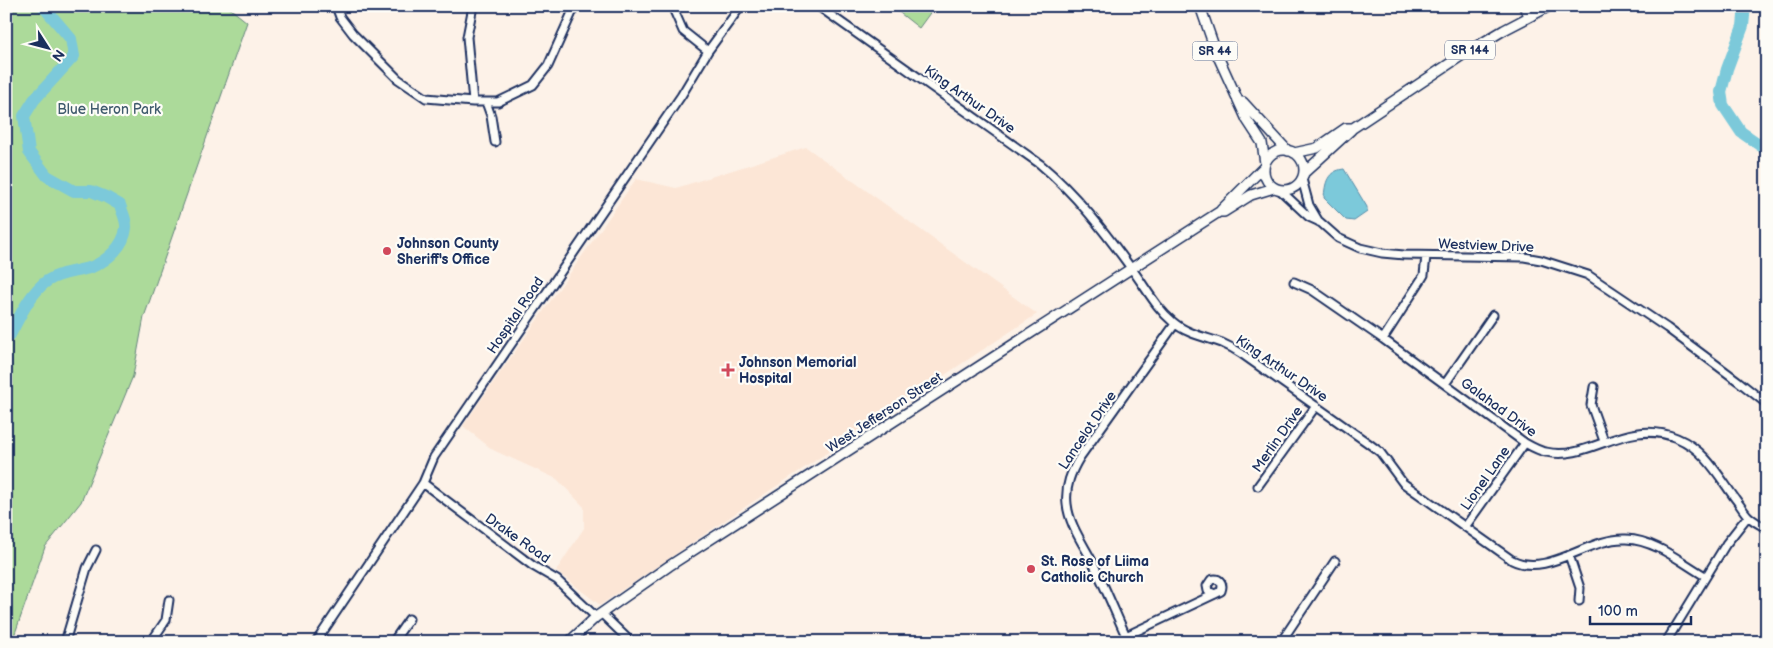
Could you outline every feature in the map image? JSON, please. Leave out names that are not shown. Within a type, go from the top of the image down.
[{"type":"main road","name":"SR 44","points":[[1200,6],[1216,52],[1247,120],[1262,143],[1265,165]]},
{"type":"main road","name":"SR 144","points":[[1303,176],[1353,128],[1467,52],[1550,6]]},
{"type":"main road","name":"SR 44","points":[[1236,94],[1291,152]]},
{"type":"main road","name":"SR 144","points":[[1291,152],[1317,148],[1346,128],[1353,128]]},
{"type":"main road","points":[[1277,152],[1291,152],[1302,162],[1303,176],[1293,188],[1277,189],[1265,178],[1265,165],[1272,155],[1277,152]]},
{"type":"main road","name":"West Jefferson Street","points":[[569,642],[599,616],[669,566],[1219,212],[1265,165]]},
{"type":"main road","name":"West Jefferson Street","points":[[1219,212],[1224,212],[1251,195],[1277,189]]},
{"type":"street","points":[[336,6],[340,17],[353,34],[398,79],[426,98],[472,102],[498,102],[533,85],[548,66],[575,6]]},
{"type":"street","points":[[472,102],[467,37],[473,6]]},
{"type":"street","points":[[672,6],[682,31],[708,51]]},
{"type":"street","name":"Hospital Road","points":[[316,642],[423,483],[434,457],[681,96],[708,51],[741,6]]},
{"type":"street","name":"King Arthur Drive","points":[[818,6],[1040,164],[1060,181],[1078,200],[1132,268],[1156,304],[1175,324],[1242,354],[1380,452],[1403,483],[1519,564],[1540,564],[1610,539],[1626,539],[1644,542],[1705,576]]},
{"type":"street","points":[[1524,6],[1529,17]]},
{"type":"street","points":[[486,102],[491,116],[495,142]]},
{"type":"street","name":"Westview Drive","points":[[1303,176],[1309,204],[1320,222],[1338,238],[1360,248],[1382,253],[1426,256],[1458,254],[1524,257],[1541,260],[1588,275],[1667,328],[1767,404]]},
{"type":"street","name":"Westview Drive","points":[[1277,189],[1309,218],[1320,222]]},
{"type":"street","points":[[1383,338],[1421,280],[1426,256]]},
{"type":"street","name":"Galahad Drive","points":[[1294,282],[1312,290],[1383,338],[1525,443],[1546,452],[1575,451],[1628,434],[1644,432],[1676,438],[1691,446],[1706,458],[1748,516],[1767,529]]},
{"type":"street","points":[[1445,384],[1493,314]]},
{"type":"street","name":"Lancelot Drive","points":[[1127,639],[1072,523],[1066,505],[1067,488],[1069,477],[1080,457],[1175,324]]},
{"type":"street","points":[[1594,387],[1591,404],[1604,441]]},
{"type":"street","name":"Merlin Drive","points":[[1258,486],[1316,406]]},
{"type":"street","name":"Lionel Lane","points":[[1465,527],[1525,443]]},
{"type":"street","name":"Drake Road","points":[[423,483],[533,566],[557,580],[631,642]]},
{"type":"street","points":[[1666,642],[1705,576],[1726,544],[1748,516]]},
{"type":"street","points":[[64,642],[87,568],[96,550]]},
{"type":"street","points":[[1569,555],[1580,588],[1578,601]]},
{"type":"street","points":[[1281,642],[1335,561]]},
{"type":"street","points":[[1127,639],[1215,594]]},
{"type":"street","points":[[151,642],[166,620],[169,600]]},
{"type":"street","points":[[393,642],[409,619]]},
{"type":"shaded area","name":"Johnson Memorial Hospital","points":[[806,147],[1037,314],[600,605],[556,571],[584,528],[584,507],[557,479],[493,450],[463,426],[636,179],[676,188]]},
{"type":"green space","name":"Blue Heron Park","points":[[6,6],[227,6],[247,22],[144,317],[133,376],[81,502],[45,547],[12,642],[6,642]]},
{"type":"green space","points":[[891,6],[935,6],[919,28]]},
{"type":"water","points":[[1344,169],[1367,207],[1367,212],[1354,221],[1346,220],[1324,198],[1325,187],[1330,175]]},
{"type":"waterway","points":[[6,337],[10,335],[26,305],[41,286],[52,278],[92,267],[104,260],[119,246],[125,235],[126,228],[120,205],[91,191],[74,191],[47,176],[29,152],[24,116],[34,100],[74,56],[71,39],[43,6]]},
{"type":"waterway","points":[[1745,6],[1743,26],[1727,69],[1721,92],[1723,105],[1741,132],[1767,150]]},
{"type":"waterway","points":[[1759,642],[1767,623]]},
{"type":"place","name":"Johnson County Sheriff's Office","points":[[387,251]]},
{"type":"place","name":"Johnson Memorial Hospital","points":[[728,370]]},
{"type":"place","name":"St. Rose of Liima Catholic Church","points":[[1031,569]]}]
